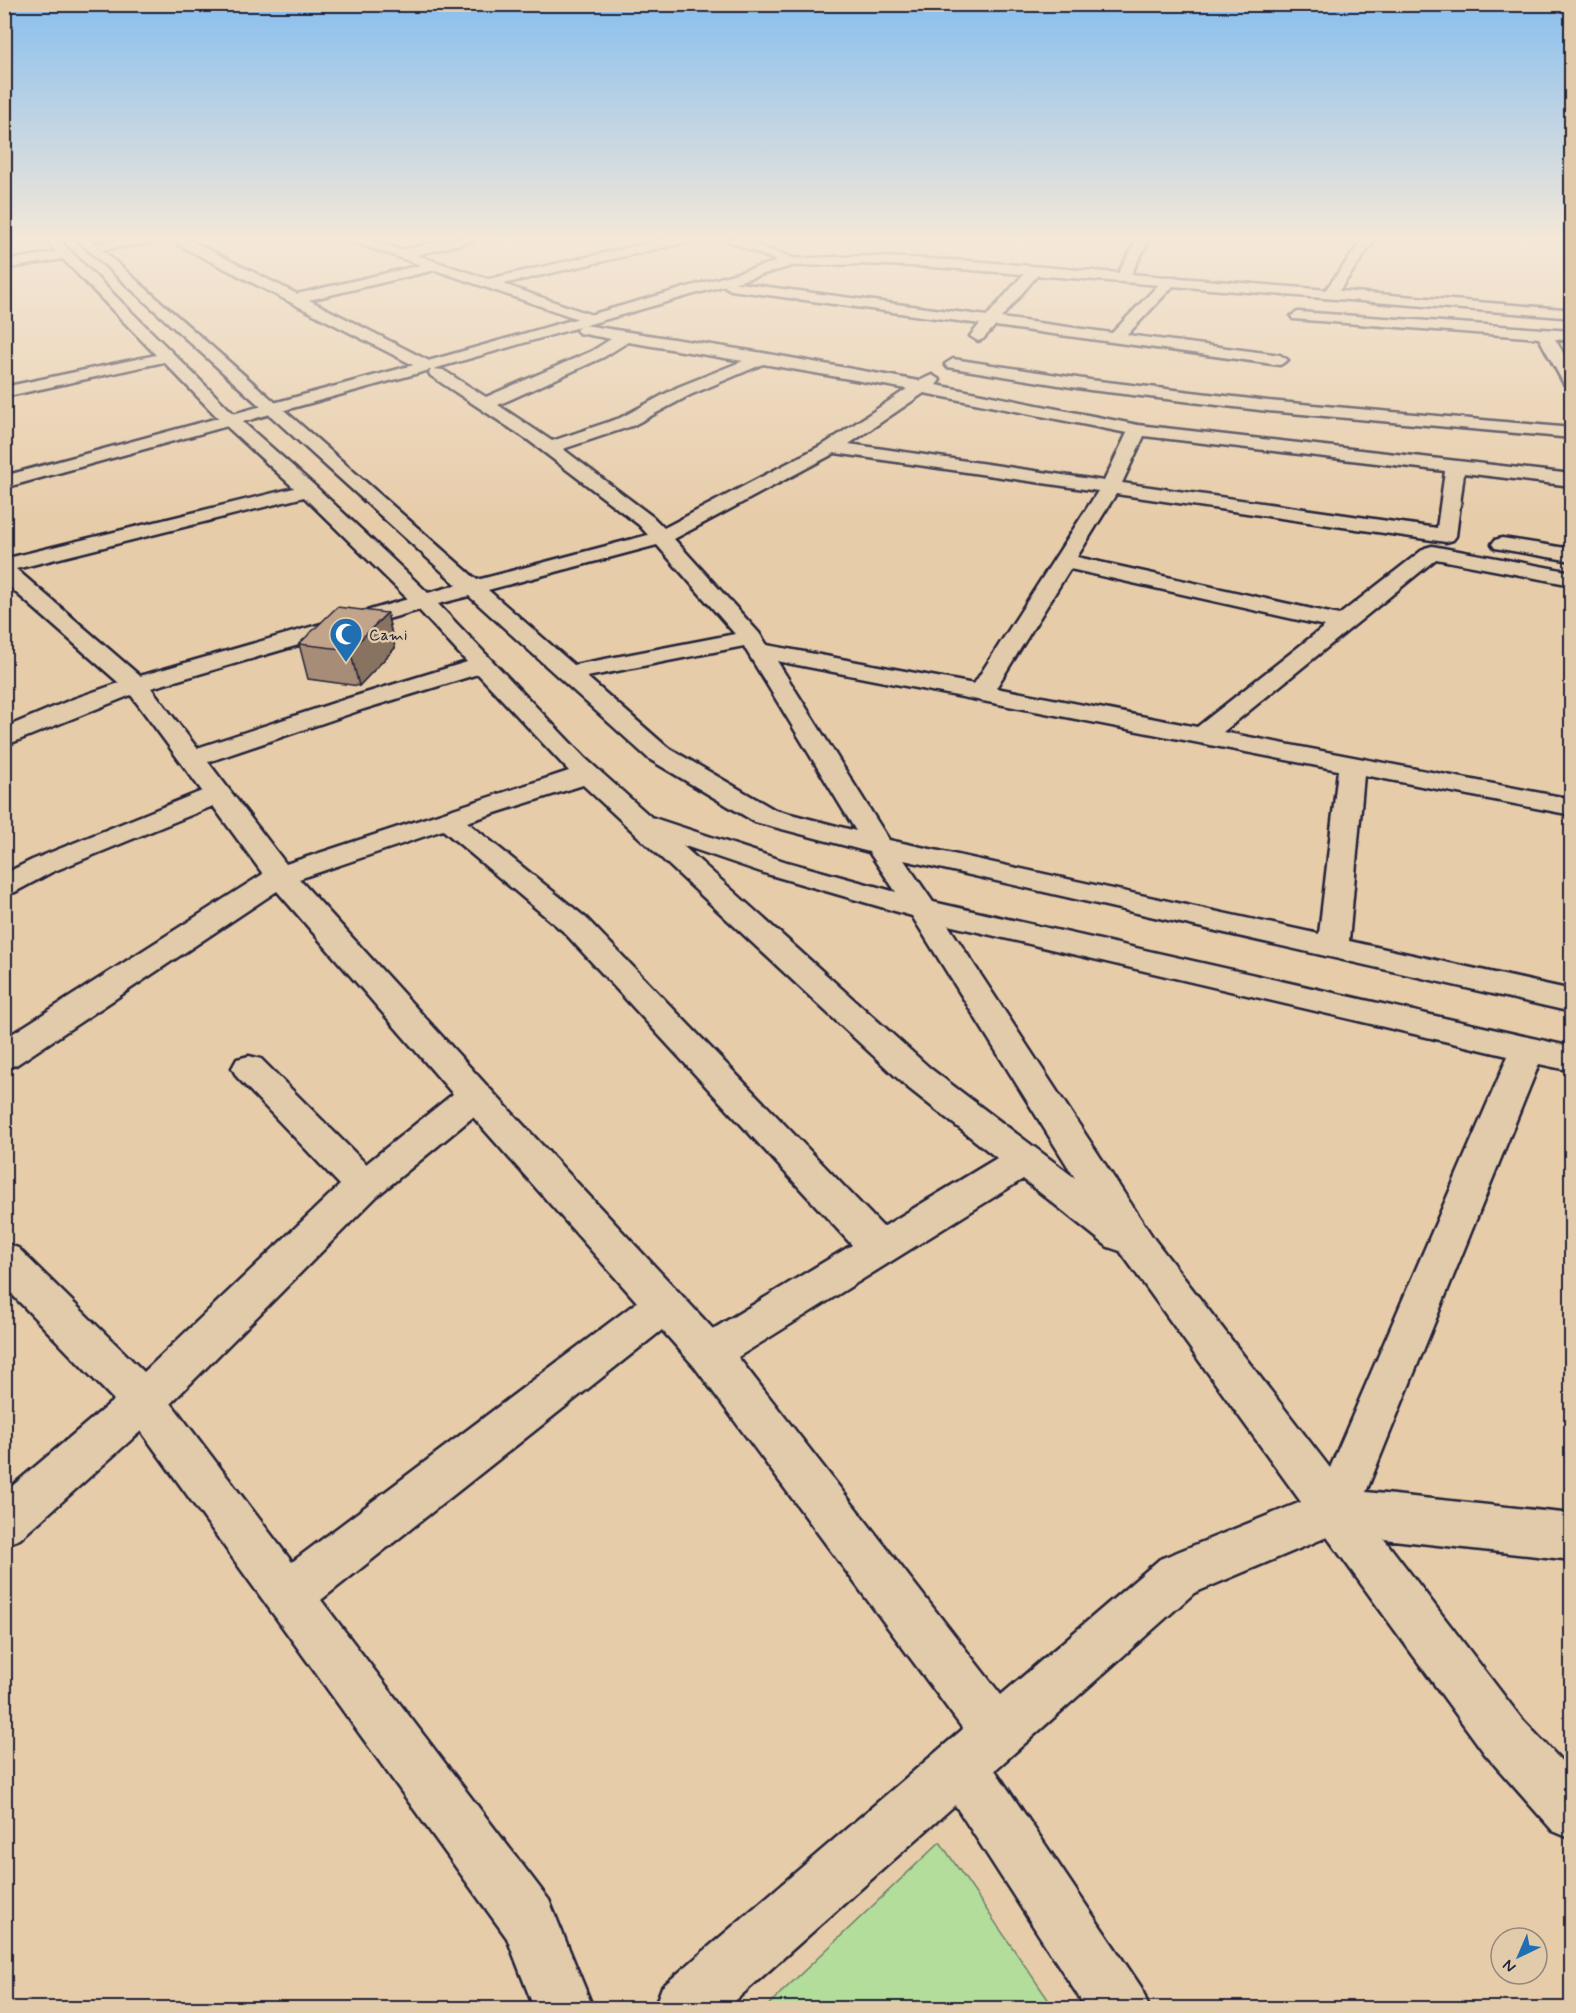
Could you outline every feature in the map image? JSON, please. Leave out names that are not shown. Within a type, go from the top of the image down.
[{"type":"street","points":[[146,332],[167,357],[235,424],[308,490],[424,603],[588,774],[919,1078],[1140,1250]]},
{"type":"street","points":[[180,332],[279,412],[658,753],[765,816],[879,846],[1572,1001]]},
{"type":"street","points":[[359,332],[432,370],[485,404],[550,448],[646,521],[755,644],[879,846],[923,909],[1140,1250],[1503,1736],[1572,1812]]},
{"type":"street","points":[[4,483],[235,424],[432,370],[558,332]]},
{"type":"street","points":[[609,332],[763,358],[1138,430],[1572,480]]},
{"type":"street","points":[[4,738],[82,704],[136,685],[474,587],[661,538],[831,447],[922,388],[953,363],[981,332]]},
{"type":"street","points":[[1068,332],[1280,360]]},
{"type":"street","points":[[1115,338],[1121,332]]},
{"type":"street","points":[[1260,444],[1268,406],[1289,332]]},
{"type":"street","points":[[1505,332],[1572,336]]},
{"type":"street","points":[[1545,335],[1572,384]]},
{"type":"street","points":[[485,404],[598,354],[626,336]]},
{"type":"street","points":[[4,392],[167,357]]},
{"type":"street","points":[[550,448],[626,422],[684,391],[763,358]]},
{"type":"street","points":[[953,363],[1090,385],[1268,406],[1572,433]]},
{"type":"street","points":[[4,494],[235,424]]},
{"type":"street","points":[[981,692],[1110,488],[1138,430]]},
{"type":"street","points":[[831,447],[1110,488],[1439,544],[1572,555]]},
{"type":"street","points":[[1203,735],[1439,544],[1455,467]]},
{"type":"street","points":[[8,577],[308,490]]},
{"type":"street","points":[[1439,544],[1572,579]]},
{"type":"street","points":[[1064,561],[1342,623]]},
{"type":"street","points":[[8,577],[136,685],[280,876],[474,1096],[709,1353],[979,1750],[1120,2008]]},
{"type":"street","points":[[570,673],[755,644],[981,692],[1572,807]]},
{"type":"street","points":[[192,759],[355,704],[483,665]]},
{"type":"street","points":[[1333,949],[1352,764]]},
{"type":"street","points":[[4,1056],[280,876],[588,774]]},
{"type":"street","points":[[4,886],[42,866],[218,794]]},
{"type":"street","points":[[447,819],[575,925],[880,1249]]},
{"type":"street","points":[[638,820],[777,868],[923,909],[1572,1059]]},
{"type":"street","points":[[1335,1511],[1528,1049]]},
{"type":"street","points":[[249,1068],[364,1186]]},
{"type":"street","points":[[4,1523],[144,1401],[364,1186],[474,1096]]},
{"type":"street","points":[[709,1353],[1024,1160]]},
{"type":"street","points":[[4,1259],[144,1401],[529,1920],[562,2008]]},
{"type":"street","points":[[288,1596],[665,1304]]},
{"type":"street","points":[[683,2008],[1177,1576],[1335,1511],[1572,1537]]},
{"type":"green space","points":[[940,1842],[1054,2008],[765,2008]]},
{"type":"building","points":[[337,607],[387,613],[350,650],[299,644]]},
{"type":"place","name":"Cami","points":[[346,663]]}]
